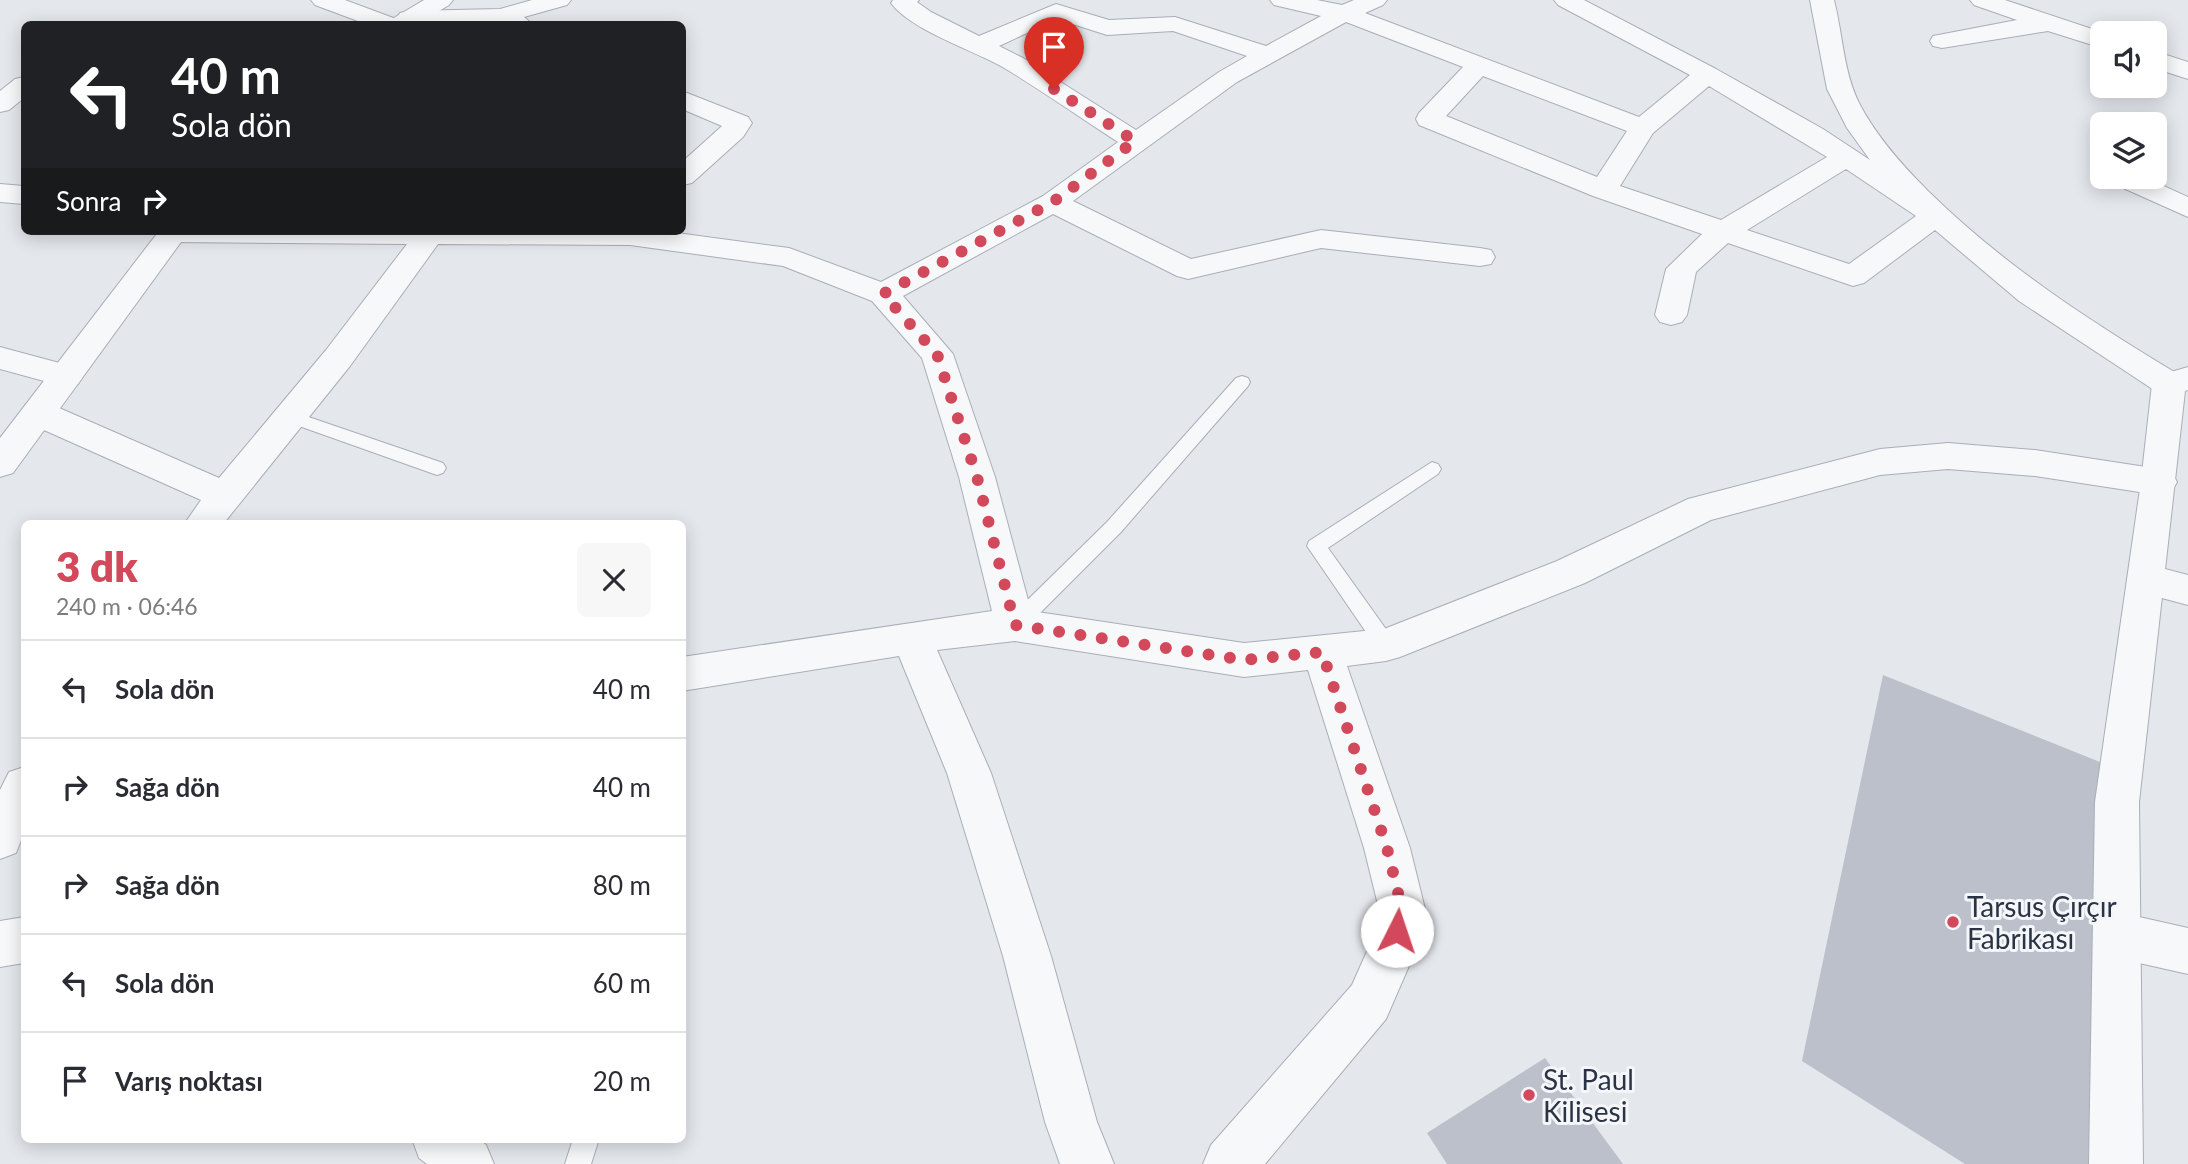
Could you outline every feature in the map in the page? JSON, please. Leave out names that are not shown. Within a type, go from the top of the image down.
[{"type":"street","points":[[323,0],[396,21]]},
{"type":"street","points":[[401,21],[441,0]]},
{"type":"street","points":[[454,21],[510,20],[559,0]]},
{"type":"street","points":[[907,0],[903,3],[922,17],[1014,63],[1135,141]]},
{"type":"street","points":[[1282,0],[1344,13],[1643,128]]},
{"type":"street","points":[[883,294],[1053,202],[1228,77],[1344,13],[1375,0]]},
{"type":"street","points":[[1566,0],[1707,74],[1846,157],[1935,216],[2023,289],[2104,345],[2178,381],[2159,482],[2117,802],[2116,1164]]},
{"type":"street","points":[[1822,0],[1839,88],[1873,149],[1935,216]]},
{"type":"street","points":[[1982,0],[2090,37]]},
{"type":"street","points":[[980,45],[1055,11],[1107,28],[1175,24],[1269,55]]},
{"type":"street","points":[[1942,41],[1996,30],[2050,24]]},
{"type":"street","points":[[2167,64],[2188,71]]},
{"type":"street","points":[[1479,65],[1429,119],[1603,190],[1853,276],[1935,216]]},
{"type":"street","points":[[0,70],[4,76],[21,84]]},
{"type":"street","points":[[1603,190],[1643,128],[1707,74]]},
{"type":"street","points":[[0,104],[21,87]]},
{"type":"street","points":[[686,101],[738,123],[733,131],[686,172]]},
{"type":"street","points":[[1671,315],[1681,269],[1724,231],[1846,157]]},
{"type":"street","points":[[2148,189],[2188,208]]},
{"type":"street","points":[[0,193],[21,195]]},
{"type":"street","points":[[1053,202],[1188,269],[1321,239],[1480,257]]},
{"type":"street","points":[[0,464],[171,235]]},
{"type":"street","points":[[205,520],[338,358],[449,235]]},
{"type":"street","points":[[639,235],[789,257],[883,294],[937,354],[977,477],[1015,625]]},
{"type":"street","points":[[0,358],[66,376]]},
{"type":"street","points":[[38,413],[225,496]]},
{"type":"street","points":[[686,673],[964,629],[1015,625],[1244,660],[1385,645],[1571,572],[1701,509],[1880,462],[1948,456],[2035,463],[2159,482]]},
{"type":"street","points":[[2146,579],[2188,590]]},
{"type":"street","points":[[912,638],[969,773],[1027,956],[1071,1122],[1087,1164]]},
{"type":"street","points":[[1230,1164],[1369,1002],[1391,952],[1402,909],[1387,848],[1322,652]]},
{"type":"street","points":[[0,838],[21,792]]},
{"type":"street","points":[[2117,935],[2188,951]]},
{"type":"street","points":[[0,944],[21,940]]},
{"type":"street","points":[[443,1143],[467,1164]]},
{"type":"lane","points":[[1015,625],[1114,527],[1242,383]]},
{"type":"lane","points":[[291,416],[437,468]]},
{"type":"lane","points":[[1385,645],[1316,546],[1432,469]]},
{"type":"lane","points":[[578,1164],[585,1143]]},
{"type":"building","points":[[1883,675],[2105,764],[2088,1164],[1965,1164],[1802,1061]]},
{"type":"building","name":"St. Paul Kilisesi","points":[[1545,1058],[1623,1164],[1447,1164],[1427,1133]]},
{"type":"place","name":"Tarsus Çırçır Fabrikası","points":[[1953,922]]},
{"type":"place","name":"St. Paul Kilisesi","points":[[1529,1095]]},
{"type":"route","points":[[1054,89],[1135,141],[1053,202],[883,294],[937,354],[977,477],[1015,625],[1244,660],[1322,652],[1387,848],[1402,909],[1397,931]]}]
